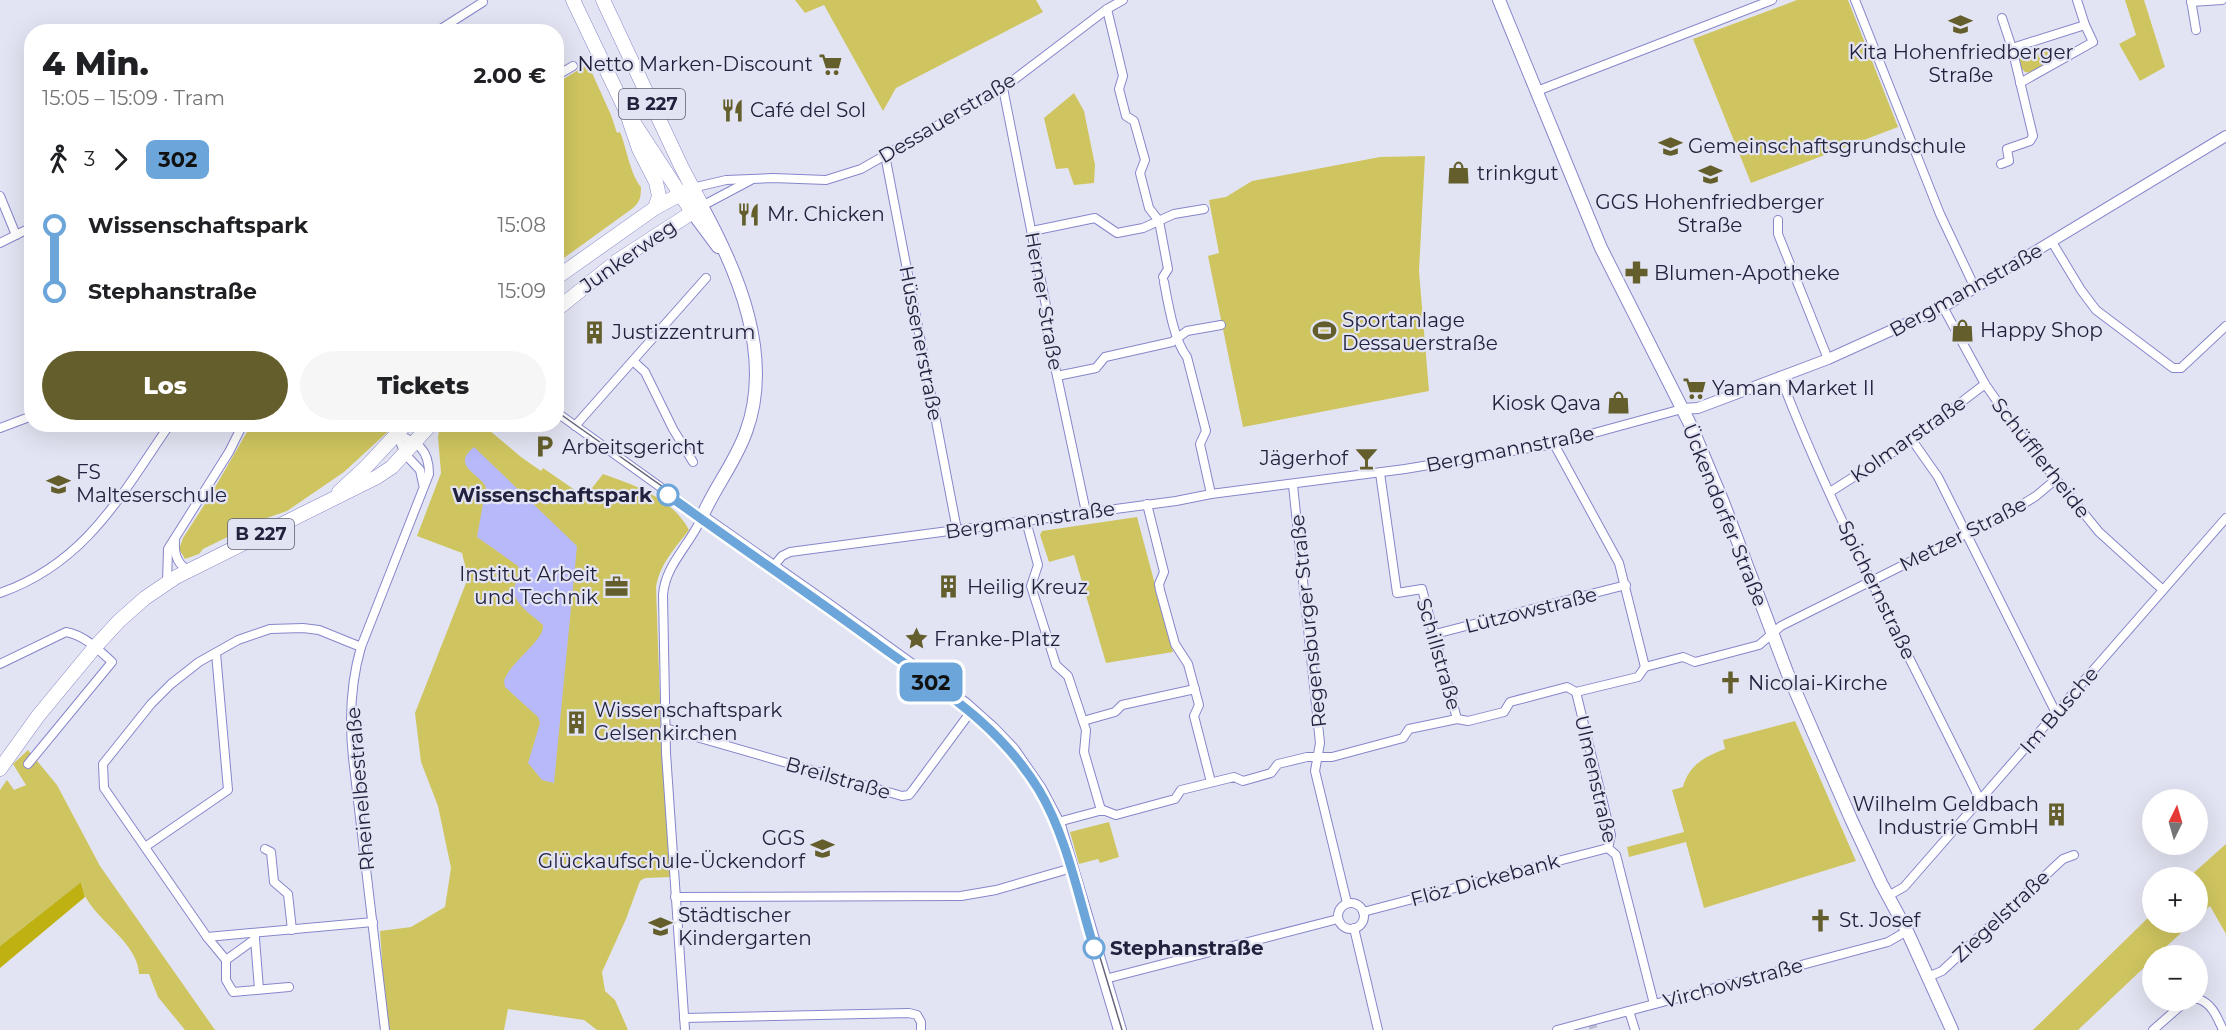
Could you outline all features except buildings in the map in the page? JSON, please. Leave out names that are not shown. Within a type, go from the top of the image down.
[{"type":"main road","name":"B 227","points":[[573,0],[626,111],[631,131],[659,189],[655,208]]},
{"type":"main road","name":"B 227","points":[[603,0],[686,191]]},
{"type":"main road","name":"Ückendorfer Straße","points":[[1499,0],[1601,248],[1682,409],[1723,502],[1787,672],[1851,819],[1907,931],[1952,1030]]},
{"type":"main road","points":[[626,111],[686,191],[697,209],[706,233],[725,254],[748,309],[755,361],[754,396],[749,422],[742,442],[702,517],[972,710],[1013,750],[1040,789],[1058,822],[1120,1030]]},
{"type":"main road","name":"Junkerweg","points":[[564,272],[655,208],[686,191]]},
{"type":"main road","name":"Junkerweg","points":[[564,303],[592,279],[697,209]]},
{"type":"main road","name":"B 227","points":[[333,497],[399,432]]},
{"type":"main road","name":"B 227","points":[[0,769],[38,716],[95,647],[145,598],[189,570],[377,477],[392,467],[424,432]]},
{"type":"street","name":"Dessauerstraße","points":[[686,191],[726,180],[837,178],[861,169],[1003,88],[1107,9],[1123,0]]},
{"type":"street","points":[[1537,91],[1772,0]]},
{"type":"street","points":[[1855,0],[1940,214],[1975,288]]},
{"type":"street","points":[[2020,83],[2093,42],[2077,0]]},
{"type":"street","points":[[2196,30],[2191,1],[2222,0]]},
{"type":"street","points":[[449,24],[483,2]]},
{"type":"street","points":[[1107,9],[1123,76],[1119,89],[1126,116],[1134,121],[1145,160],[1140,173],[1149,208],[1159,221],[1168,269],[1164,279],[1171,318],[1180,349],[1187,357],[1206,431],[1200,444],[1211,494]]},
{"type":"street","points":[[2001,164],[2009,161],[2007,149],[2030,141],[2033,133],[2012,48],[2002,18]]},
{"type":"street","points":[[2012,48],[2085,25]]},
{"type":"street","points":[[564,71],[573,66]]},
{"type":"street","name":"Herner Straße","points":[[1003,88],[1032,231],[1048,321],[1047,329],[1086,512]]},
{"type":"street","name":"Bergmannstraße","points":[[772,568],[782,556],[790,552],[1380,472],[1554,444],[1682,409],[1698,408],[1828,359],[1943,307],[2226,136]]},
{"type":"street","name":"Hüssenerstraße","points":[[885,155],[957,530]]},
{"type":"street","name":"Dessauerstraße","points":[[697,209],[752,180]]},
{"type":"street","points":[[0,196],[16,235]]},
{"type":"street","points":[[1032,231],[1095,218],[1117,233],[1143,228],[1174,214],[1204,209]]},
{"type":"street","points":[[1778,220],[1778,234],[1828,359]]},
{"type":"street","points":[[0,243],[24,231]]},
{"type":"street","points":[[2052,242],[2096,310],[2173,368],[2181,368],[2226,326]]},
{"type":"street","points":[[575,426],[706,278]]},
{"type":"street","name":"Schüfflerheide","points":[[1943,307],[1985,384],[2055,480],[2099,532],[2163,590]]},
{"type":"street","points":[[1057,376],[1096,368],[1105,357],[1172,342],[1187,331],[1221,325]]},
{"type":"street","points":[[633,361],[645,372],[693,462]]},
{"type":"street","name":"Spichernstraße","points":[[1780,376],[1795,416],[1871,581],[1980,800]]},
{"type":"street","name":"Kolmarstraße","points":[[1830,492],[1912,440],[1985,384]]},
{"type":"street","points":[[564,418],[702,517],[692,538],[668,570],[664,582],[665,728],[684,1030]]},
{"type":"street","points":[[0,428],[24,419]]},
{"type":"street","points":[[0,593],[47,572],[71,555],[104,520],[164,432]]},
{"type":"street","points":[[167,582],[168,549],[229,452],[239,432]]},
{"type":"street","points":[[402,432],[405,454],[420,470],[423,477],[423,488]]},
{"type":"street","points":[[405,432],[415,442]]},
{"type":"street","points":[[1912,440],[1938,477],[2056,713]]},
{"type":"street","name":"Rheinelbestraße","points":[[385,1030],[350,729],[354,676],[362,647],[429,474],[429,462],[424,451],[415,442]]},
{"type":"street","points":[[1554,444],[1619,563],[1646,667]]},
{"type":"street","name":"Schillstraße","points":[[1380,472],[1397,593],[1422,589],[1457,718]]},
{"type":"street","name":"Metzer Straße","points":[[1457,718],[1468,721],[1504,712],[1510,702],[1567,687],[1576,692],[1638,676],[1646,667],[1683,657],[1695,662],[1759,645],[1781,626],[2021,506],[2055,480]]},
{"type":"street","name":"Regensburger Straße","points":[[1293,485],[1320,743],[1315,771],[1347,903]]},
{"type":"street","points":[[1147,504],[1164,572],[1159,584],[1160,590],[1175,644],[1188,664],[1195,689],[1199,705],[1194,716],[1211,782]]},
{"type":"street","name":"Im Busche","points":[[1888,896],[1904,887],[2226,518]]},
{"type":"street","points":[[1026,521],[1038,566],[1031,586],[1056,665],[1068,676],[1086,730],[1084,752],[1101,810]]},
{"type":"street","points":[[175,539],[174,551],[177,560],[189,570]]},
{"type":"street","name":"Lützowstraße","points":[[1435,634],[1626,585]]},
{"type":"street","points":[[289,987],[233,992],[226,980],[226,960],[207,937],[104,788],[103,764],[151,704],[171,684],[199,662],[255,634],[287,627],[319,630],[362,647]]},
{"type":"street","points":[[0,664],[66,632],[73,633],[95,647],[112,662],[28,765]]},
{"type":"street","points":[[145,847],[228,790],[216,652]]},
{"type":"street","points":[[1083,721],[1115,712],[1122,705],[1195,689]]},
{"type":"street","name":"Ulmenstraße","points":[[1576,692],[1611,835],[1608,848],[1616,855],[1654,1004]]},
{"type":"street","name":"Breilstraße","points":[[665,728],[902,796],[909,795],[972,710]]},
{"type":"street","points":[[1058,822],[1101,810],[1116,815],[1175,799],[1181,790],[1234,777],[1243,780],[1271,773],[1278,764],[1317,757],[1332,757],[1403,738],[1409,729],[1457,718]]},
{"type":"street","name":"Flöz Dickebank","points":[[1363,912],[1608,848]]},
{"type":"street","points":[[265,849],[271,852],[274,882],[288,894],[292,930]]},
{"type":"street","name":"Ziegelstraße","points":[[1928,977],[1942,971],[2063,859],[2074,855]]},
{"type":"street","points":[[675,897],[961,896],[996,890],[1072,868]]},
{"type":"street","points":[[1347,903],[1359,906],[1363,912],[1363,920],[1354,928],[1342,925],[1338,919],[1338,911],[1347,903]]},
{"type":"street","points":[[1105,979],[1338,919]]},
{"type":"street","points":[[207,937],[255,936],[374,922]]},
{"type":"street","points":[[1354,928],[1378,1030]]},
{"type":"street","name":"Virchowstraße","points":[[1557,1030],[1888,942],[1907,931]]},
{"type":"street","points":[[226,960],[255,936]]},
{"type":"street","points":[[255,936],[259,989]]},
{"type":"street","points":[[2208,1004],[2223,1030]]},
{"type":"street","points":[[1629,1011],[1635,1030]]},
{"type":"street","points":[[2153,1030],[2175,1011]]},
{"type":"street","points":[[684,1018],[909,1013],[917,1015],[921,1022],[921,1030]]},
{"type":"shaded area","points":[[795,0],[1036,0],[1043,12],[896,88],[883,111],[824,5],[805,13]]},
{"type":"shaded area","points":[[1797,0],[1848,0],[1898,127],[1751,183],[1693,39]]},
{"type":"shaded area","points":[[2125,0],[2144,0],[2165,67],[2140,81],[2119,44],[2136,35]]},
{"type":"shaded area","points":[[2028,48],[2030,56],[2053,49],[2056,59],[2032,73],[2025,72],[2018,57],[2021,50]]},
{"type":"shaded area","points":[[588,64],[617,133],[620,132],[631,168],[641,187],[637,204],[633,208],[564,258],[564,79]]},
{"type":"shaded area","points":[[1074,93],[1084,111],[1095,165],[1094,183],[1074,185],[1068,168],[1056,169],[1044,118]]},
{"type":"shaded area","name":"Sportanlage Dessauerstraße","points":[[1425,156],[1419,271],[1429,391],[1243,427],[1208,256],[1219,253],[1209,200],[1226,197],[1252,181],[1380,157]]},
{"type":"shaded area","points":[[247,432],[387,432],[344,472],[287,511],[264,519],[203,549],[199,554],[185,559],[179,549],[183,538]]},
{"type":"shaded area","name":"Wissenschaftspark Gelsenkirchen","points":[[439,432],[491,432],[541,471],[543,468],[585,497],[603,474],[652,494],[673,510],[689,530],[673,550],[656,587],[661,730],[672,877],[645,878],[640,881],[602,972],[605,991],[615,1000],[628,1030],[597,1030],[584,1020],[508,1009],[504,1030],[387,1030],[380,931],[411,927],[445,907],[451,868],[438,806],[421,762],[415,713],[468,578],[462,553],[417,536],[441,473]]},
{"type":"shaded area","points":[[1137,517],[1173,652],[1106,663],[1074,555],[1049,562],[1040,535],[1042,531]]},
{"type":"shaded area","points":[[1795,721],[1856,861],[1704,908],[1686,842],[1629,857],[1627,847],[1684,832],[1672,790],[1683,787],[1689,773],[1698,763],[1725,749],[1723,740]]},
{"type":"shaded area","points":[[28,750],[57,785],[100,866],[215,1030],[185,1030],[158,997],[149,974],[139,974],[132,952],[91,906],[81,882],[0,946],[0,790],[7,780],[14,790],[26,785],[13,764]]},
{"type":"shaded area","points":[[1109,822],[1119,857],[1100,863],[1098,859],[1079,864],[1070,832]]},
{"type":"shaded area","points":[[2226,844],[2226,934],[2210,906],[2208,908],[2208,867],[2200,867]]},
{"type":"shaded area","points":[[81,882],[85,897],[0,968],[0,946]]},
{"type":"shaded area","points":[[2142,924],[2142,933],[2181,933],[2168,945],[2142,945],[2142,969],[2078,1030],[2033,1030]]},
{"type":"water","points":[[474,447],[577,546],[554,783],[542,780],[528,763],[540,723],[538,717],[505,687],[504,681],[512,667],[538,638],[543,625],[523,608],[516,597],[514,591],[519,573],[518,566],[477,537],[486,487],[466,464],[465,459]]},
{"type":"tunnel","points":[[1591,1021],[1594,1030]]},
{"type":"tram line","points":[[564,417],[969,704],[1008,742],[1041,786],[1058,818],[1122,1030]]},
{"type":"tram line","name":"302","points":[[668,495],[960,702],[1006,745],[1025,770],[1051,812],[1094,948]]},
{"type":"place","name":"Kita Hohenfriedberger Straße","points":[[1961,24]]},
{"type":"place","name":"Netto Marken-Discount","points":[[831,64]]},
{"type":"place","name":"Café del Sol","points":[[732,110]]},
{"type":"place","name":"Gemeinschaftsgrundschule","points":[[1670,146]]},
{"type":"place","name":"trinkgut","points":[[1459,173]]},
{"type":"place","name":"GGS Hohenfriedberger Straße","points":[[1710,174]]},
{"type":"place","name":"Mr. Chicken","points":[[749,214]]},
{"type":"place","name":"Blumen-Apotheke","points":[[1636,273]]},
{"type":"place","name":"Happy Shop","points":[[1962,330]]},
{"type":"place","name":"Sportanlage Dessauerstraße","points":[[1324,331]]},
{"type":"place","name":"Justizzentrum","points":[[594,332]]},
{"type":"place","name":"Yaman Market II","points":[[1694,388]]},
{"type":"place","name":"Kiosk Qava","points":[[1619,403]]},
{"type":"place","name":"Arbeitsgericht","points":[[544,447]]},
{"type":"place","name":"Jägerhof","points":[[1366,458]]},
{"type":"place","name":"FS Malteserschule","points":[[58,484]]},
{"type":"place","name":"Wissenschaftspark","points":[[668,495]]},
{"type":"place","name":"Institut Arbeit und Technik","points":[[616,586]]},
{"type":"place","name":"Heilig Kreuz","points":[[949,587]]},
{"type":"place","name":"Franke-Platz","points":[[916,639]]},
{"type":"place","name":"Nicolai-Kirche","points":[[1730,683]]},
{"type":"place","name":"Wissenschaftspark Gelsenkirchen","points":[[576,722]]},
{"type":"place","name":"Wilhelm Geldbach Industrie GmbH","points":[[2057,815]]},
{"type":"place","name":"GGS Glückaufschule-Ückendorf","points":[[823,849]]},
{"type":"place","name":"St. Josef","points":[[1821,920]]},
{"type":"place","name":"Städtischer Kindergarten","points":[[660,926]]},
{"type":"place","name":"Stephanstraße","points":[[1094,948]]}]
